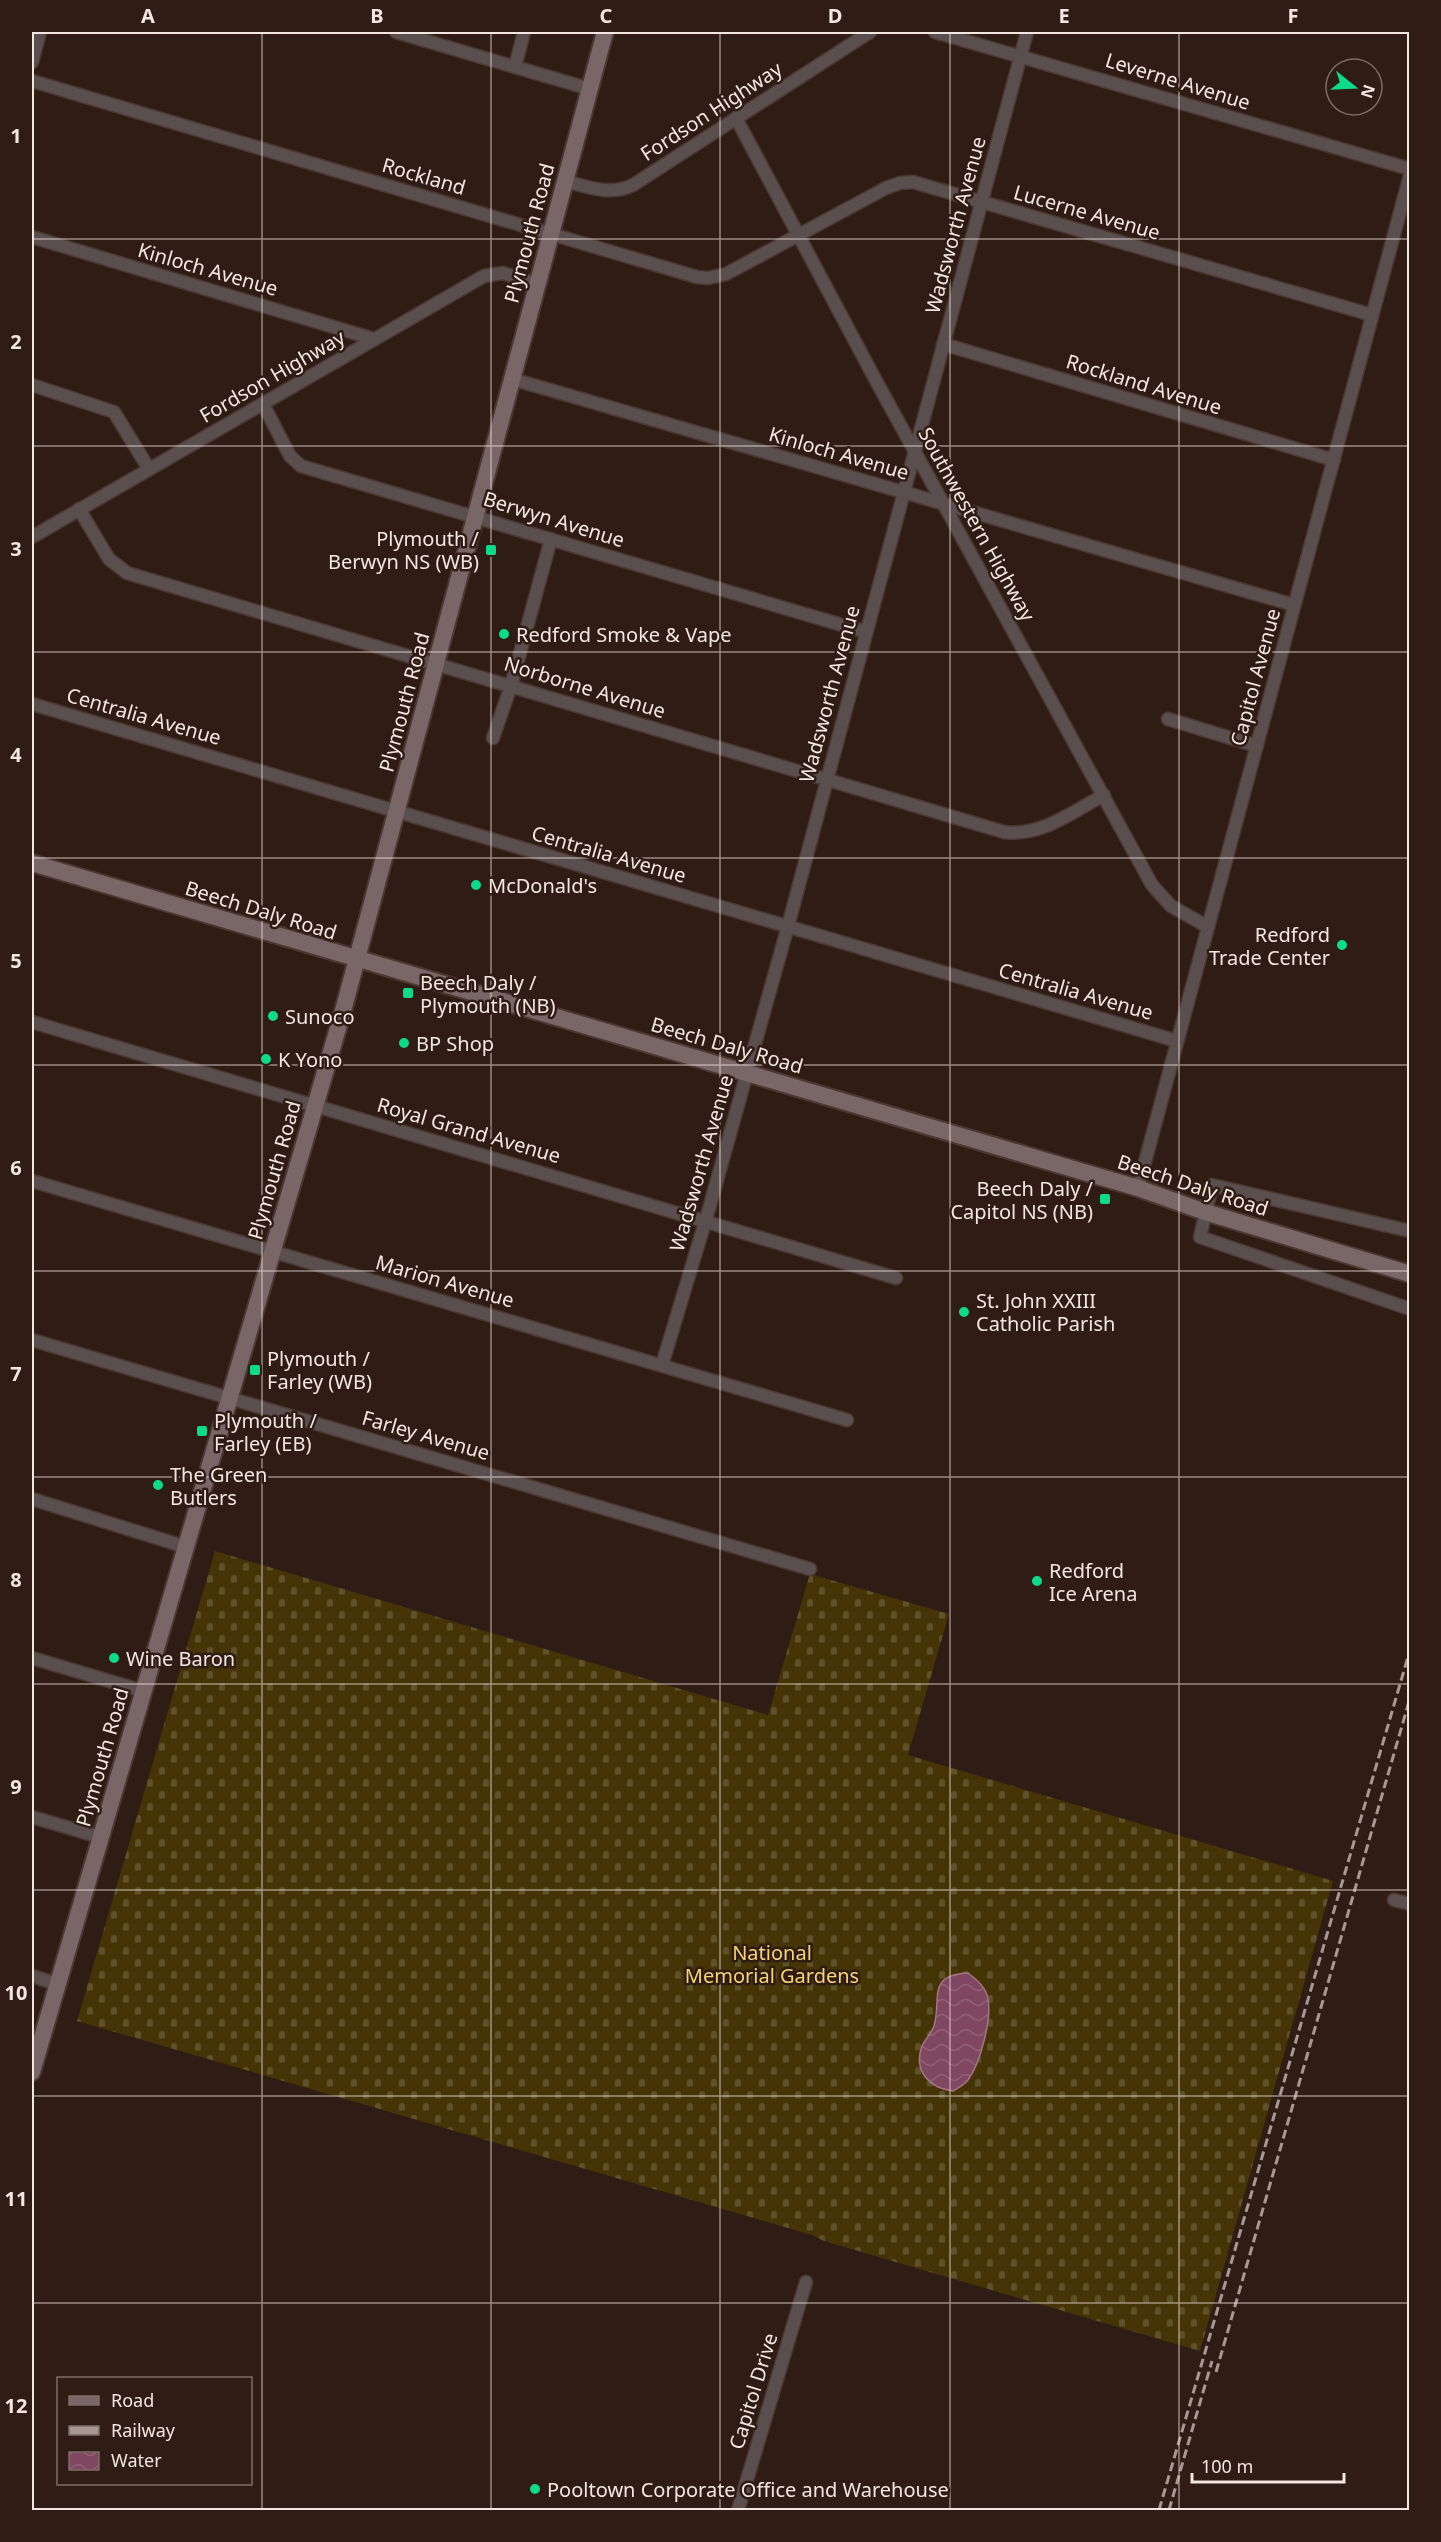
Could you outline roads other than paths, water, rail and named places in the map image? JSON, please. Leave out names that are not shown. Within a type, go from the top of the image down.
[{"type":"main road","name":"Plymouth Road","points":[[32,2072],[357,960],[605,32]]},
{"type":"main road","name":"Beech Daly Road","points":[[32,863],[1138,1188],[1205,1212],[1410,1274]]},
{"type":"street","points":[[32,62],[40,32]]},
{"type":"street","points":[[396,32],[590,89]]},
{"type":"street","points":[[515,67],[524,32]]},
{"type":"street","name":"Fordson Highway","points":[[565,181],[603,191],[627,188],[870,32]]},
{"type":"street","name":"Leverne Avenue","points":[[935,32],[1410,169]]},
{"type":"street","name":"Wadsworth Avenue","points":[[662,1365],[706,1220],[788,926],[1027,32]]},
{"type":"street","name":"Rockland","points":[[32,81],[708,278],[726,274],[799,236]]},
{"type":"street","name":"Southwestern Highway","points":[[736,118],[915,451],[1158,894],[1171,906],[1208,927]]},
{"type":"street","name":"Capitol Avenue","points":[[1138,1188],[1410,175]]},
{"type":"street","name":"Lucerne Avenue","points":[[799,236],[886,188],[900,183],[923,183],[1372,315]]},
{"type":"street","name":"Kinloch Avenue","points":[[32,237],[374,339]]},
{"type":"street","name":"Fordson Highway","points":[[32,537],[489,274],[503,273],[537,284]]},
{"type":"street","name":"Rockland Avenue","points":[[943,344],[1334,460]]},
{"type":"street","name":"Kinloch Avenue","points":[[512,379],[1294,605]]},
{"type":"street","points":[[32,386],[114,412],[149,469]]},
{"type":"street","name":"Berwyn Avenue","points":[[263,404],[290,456],[301,466],[866,632]]},
{"type":"street","name":"Norborne Avenue","points":[[79,509],[109,559],[127,573],[826,780],[1017,834],[1043,829],[1104,795]]},
{"type":"street","points":[[493,738],[511,686],[552,539]]},
{"type":"street","name":"Centralia Avenue","points":[[32,704],[1177,1041]]},
{"type":"street","points":[[1168,719],[1257,746]]},
{"type":"street","name":"Royal Grand Avenue","points":[[32,1022],[896,1278]]},
{"type":"street","name":"Marion Avenue","points":[[32,1181],[847,1420]]},
{"type":"street","points":[[1410,1232],[1212,1185],[1200,1237],[1410,1309]]},
{"type":"street","name":"Farley Avenue","points":[[32,1340],[810,1569]]},
{"type":"street","points":[[32,1499],[186,1547]]},
{"type":"street","points":[[32,1658],[143,1691]]},
{"type":"street","points":[[32,1817],[100,1838]]},
{"type":"street","points":[[1394,1899],[1410,1904]]},
{"type":"street","points":[[32,1976],[57,1984]]},
{"type":"street","name":"Capitol Drive","points":[[738,2511],[806,2282]]},
{"type":"water","points":[[968,1973],[985,1991],[989,2008],[988,2018],[977,2063],[966,2082],[953,2091],[937,2086],[925,2077],[920,2055],[922,2046],[934,2026],[938,1990],[941,1984],[946,1978]]},
{"type":"railway","points":[[1159,2510],[1410,1650]]},
{"type":"railway","points":[[1216,2372],[1410,1698]]},
{"type":"railway","points":[[1169,2510],[1212,2361]]},
{"type":"place","name":"Plymouth / Berwyn NS (WB)","points":[[491,550]]},
{"type":"place","name":"Redford Smoke & Vape","points":[[504,634]]},
{"type":"place","name":"McDonald's","points":[[476,885]]},
{"type":"place","name":"Redford Trade Center","points":[[1342,945]]},
{"type":"place","name":"Beech Daly / Plymouth (NB)","points":[[408,993]]},
{"type":"place","name":"Sunoco","points":[[273,1016]]},
{"type":"place","name":"BP Shop","points":[[404,1043]]},
{"type":"place","name":"K Yono","points":[[266,1059]]},
{"type":"place","name":"Beech Daly / Capitol NS (NB)","points":[[1105,1199]]},
{"type":"place","name":"St. John XXIII Catholic Parish","points":[[964,1312]]},
{"type":"place","name":"Plymouth / Farley (WB)","points":[[255,1370]]},
{"type":"place","name":"Plymouth / Farley (EB)","points":[[202,1431]]},
{"type":"place","name":"The Green Butlers","points":[[158,1485]]},
{"type":"place","name":"Redford Ice Arena","points":[[1037,1581]]},
{"type":"place","name":"Wine Baron","points":[[114,1658]]},
{"type":"place","name":"Pooltown Corporate Office and Warehouse","points":[[535,2489]]},
{"type":"park label","name":"National Memorial Gardens","points":[[772,1964]]}]
